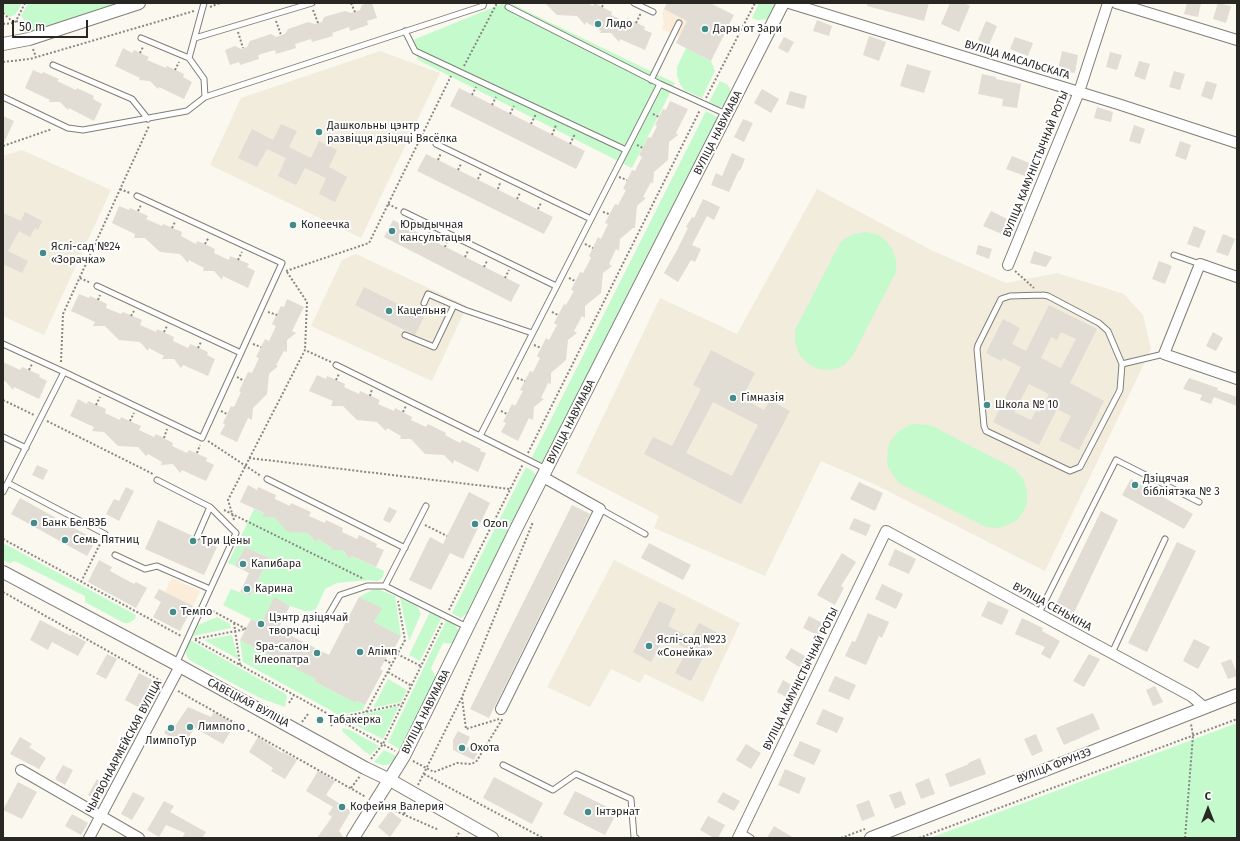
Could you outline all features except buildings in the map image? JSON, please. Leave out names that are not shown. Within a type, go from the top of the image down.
[{"type":"street","points":[[3,44],[29,39],[139,3]]},
{"type":"street","name":"ВУЛІЦА НАВУМАВА","points":[[353,838],[404,756],[545,473],[784,3]]},
{"type":"street","name":"ВУЛІЦА МАСАЛЬСКАГА","points":[[789,3],[1078,92],[1237,143]]},
{"type":"street","name":"ВУЛІЦА КАМУНІСТЫЧНАЙ РОТЫ","points":[[1008,265],[1078,92],[1108,3]]},
{"type":"street","points":[[1116,3],[1237,40]]},
{"type":"street","points":[[1237,277],[1200,264],[1164,354],[1237,379]]},
{"type":"street","points":[[501,709],[600,509],[545,473]]},
{"type":"street","name":"ВУЛІЦА КАМУНІСТЫЧНАЙ РОТЫ","points":[[739,835],[886,531]]},
{"type":"street","name":"ВУЛІЦА СЕНЬКІНА","points":[[886,531],[1191,696],[1204,708]]},
{"type":"street","name":"САВЕЦКАЯ ВУЛІЦА","points":[[3,572],[178,665],[365,768],[390,780],[492,838]]},
{"type":"street","name":"ЧЫРВОНААРМЕЙСКАЯ ВУЛІЦА","points":[[89,838],[169,686],[178,665]]},
{"type":"street","name":"ВУЛІЦА ФРУНЗЭ","points":[[871,838],[1237,695]]},
{"type":"street","points":[[21,770],[139,838]]},
{"type":"lane","points":[[188,58],[204,3]]},
{"type":"lane","points":[[195,38],[311,3]]},
{"type":"lane","points":[[3,97],[62,125],[83,130],[187,111],[205,97],[483,6],[484,3]]},
{"type":"lane","points":[[634,3],[653,12]]},
{"type":"lane","points":[[508,7],[651,80],[727,114]]},
{"type":"lane","points":[[651,80],[678,23]]},
{"type":"lane","points":[[405,31],[415,52],[626,150]]},
{"type":"lane","points":[[140,38],[188,58],[204,79],[205,97]]},
{"type":"lane","points":[[53,65],[132,99],[150,118]]},
{"type":"lane","points":[[480,436],[660,84]]},
{"type":"lane","points":[[436,144],[591,219]]},
{"type":"lane","points":[[3,344],[202,438],[282,263],[137,196]]},
{"type":"lane","points":[[404,212],[556,286]]},
{"type":"lane","points":[[1174,255],[1200,264]]},
{"type":"lane","points":[[97,286],[241,353]]},
{"type":"lane","points":[[424,303],[428,294],[532,333]]},
{"type":"lane","points":[[1010,296],[1048,296],[1098,323],[1108,331],[1122,364],[1120,390],[1080,467],[1076,470],[1070,471],[986,431],[984,426],[977,349],[1002,299],[1010,296]]},
{"type":"lane","points":[[405,335],[434,347],[454,305]]},
{"type":"lane","points":[[1122,364],[1164,354]]},
{"type":"lane","points":[[336,365],[525,459],[545,473]]},
{"type":"lane","points":[[3,492],[26,448],[62,371]]},
{"type":"lane","points":[[3,437],[26,448]]},
{"type":"lane","points":[[1040,613],[1116,460],[1199,502]]},
{"type":"lane","points":[[267,479],[405,548]]},
{"type":"lane","points":[[157,480],[210,507],[236,533],[202,606],[178,665]]},
{"type":"lane","points":[[8,483],[105,534]]},
{"type":"lane","points":[[385,586],[426,506]]},
{"type":"lane","points":[[197,537],[210,507]]},
{"type":"lane","points":[[600,509],[645,534]]},
{"type":"lane","points":[[1112,653],[1165,539]]},
{"type":"lane","points":[[115,555],[145,569],[157,566],[210,589]]},
{"type":"lane","points":[[326,619],[340,594],[367,586],[385,586],[468,627]]},
{"type":"lane","points":[[503,765],[553,790],[576,774],[631,799],[634,837],[636,838]]},
{"type":"lane","points":[[739,835],[751,838]]},
{"type":"path","points":[[3,24],[14,23],[25,3]]},
{"type":"path","points":[[3,62],[30,59],[220,3]]},
{"type":"path","points":[[311,3],[318,23]]},
{"type":"path","points":[[351,3],[355,12]]},
{"type":"path","points":[[460,73],[497,3]]},
{"type":"path","points":[[602,7],[604,3]]},
{"type":"path","points":[[351,788],[383,744],[755,3]]},
{"type":"path","points":[[3,13],[14,23]]},
{"type":"path","points":[[274,15],[281,35]]},
{"type":"path","points":[[236,26],[243,48]]},
{"type":"path","points":[[277,274],[369,243],[454,70]]},
{"type":"path","points":[[531,124],[538,109]]},
{"type":"path","points":[[62,371],[63,314],[120,189],[150,118]]},
{"type":"path","points":[[552,134],[559,119]]},
{"type":"path","points":[[3,146],[62,125]]},
{"type":"path","points":[[570,144],[578,128]]},
{"type":"path","points":[[421,137],[436,144]]},
{"type":"path","points":[[120,189],[137,196]]},
{"type":"path","points":[[388,204],[404,212]]},
{"type":"path","points":[[236,533],[233,514],[228,500],[305,350],[307,302],[282,263]]},
{"type":"path","points":[[1008,265],[1043,295]]},
{"type":"path","points":[[80,278],[97,286]]},
{"type":"path","points":[[305,350],[336,365]]},
{"type":"path","points":[[197,453],[202,438],[267,479]]},
{"type":"path","points":[[249,458],[510,489]]},
{"type":"path","points":[[404,814],[462,698],[535,517]]},
{"type":"path","points":[[418,522],[447,536]]},
{"type":"path","points":[[81,582],[105,534]]},
{"type":"path","points":[[3,539],[188,639]]},
{"type":"path","points":[[3,592],[376,802],[439,830]]},
{"type":"path","points":[[366,712],[405,640],[397,592]]},
{"type":"path","points":[[202,606],[246,629],[194,639],[434,772],[457,764],[471,764],[476,762],[504,718],[466,729],[462,698]]},
{"type":"path","points":[[234,623],[240,665]]},
{"type":"path","points":[[397,654],[421,666]]},
{"type":"path","points":[[385,660],[392,664]]},
{"type":"path","points":[[388,672],[412,686]]},
{"type":"path","points":[[288,703],[294,695]]},
{"type":"path","points":[[331,726],[337,718],[403,704]]},
{"type":"path","points":[[919,838],[1237,719]]},
{"type":"path","points":[[1185,838],[1193,735]]},
{"type":"path","points":[[424,774],[543,838]]},
{"type":"shaded area","points":[[664,9],[687,21],[679,37],[662,29],[664,23],[662,13]]},
{"type":"shaded area","name":"Дашкольны цэнтр развіцця дзіцяці Вясёлка","points":[[380,51],[440,73],[361,238],[210,165],[241,98]]},
{"type":"shaded area","name":"Яслі-сад №24 «Зорачка»","points":[[22,150],[111,190],[44,335],[3,316],[3,156]]},
{"type":"shaded area","points":[[817,189],[931,250],[1006,283],[1057,273],[1124,294],[1143,315],[1151,349],[1045,571],[876,485],[821,461],[765,576],[654,528],[659,516],[576,473],[660,298],[737,334]]},
{"type":"shaded area","points":[[356,254],[467,306],[432,381],[311,326],[342,260]]},
{"type":"shaded area","name":"Яслі-сад №23 «Сонейка»","points":[[614,560],[740,623],[703,702],[645,674],[640,683],[611,669],[590,707],[547,687]]},
{"type":"shaded area","points":[[172,578],[200,591],[193,606],[165,592]]},
{"type":"green space","points":[[3,3],[22,3],[15,15],[9,17],[3,11]]},
{"type":"green space","points":[[28,3],[125,3],[66,22],[26,32],[24,20],[21,16]]},
{"type":"green space","points":[[504,3],[510,3],[675,83],[632,168],[418,60],[413,40]]},
{"type":"green space","points":[[759,3],[775,3],[775,8],[769,19],[758,20],[752,18]]},
{"type":"green space","points":[[686,48],[711,61],[715,71],[702,98],[684,90],[677,75],[677,67]]},
{"type":"green space","points":[[720,81],[728,85],[732,95],[726,105],[719,107],[709,102]]},
{"type":"green space","points":[[706,111],[719,118],[544,464],[532,457]]},
{"type":"green space","points":[[866,232],[879,235],[892,248],[896,260],[896,272],[852,357],[843,366],[831,370],[818,369],[807,363],[799,354],[795,342],[795,330],[839,245],[843,240],[854,234]]},
{"type":"green space","points":[[915,424],[934,427],[1015,469],[1023,479],[1027,491],[1027,504],[1017,520],[999,528],[986,527],[899,483],[888,467],[888,448],[890,442],[898,432],[909,425]]},
{"type":"green space","points":[[526,467],[533,471],[536,476],[466,614],[461,618],[452,613]]},
{"type":"green space","points":[[254,509],[264,513],[262,517],[274,517],[283,526],[296,532],[308,533],[316,542],[318,539],[332,548],[331,550],[343,550],[350,559],[352,556],[384,571],[383,577],[378,581],[368,580],[337,583],[325,589],[316,609],[311,611],[305,611],[290,606],[274,598],[261,624],[223,605],[231,589],[250,596],[269,558],[245,547],[235,566],[228,563]]},
{"type":"green space","points":[[3,543],[136,615],[135,619],[129,623],[124,623],[85,602],[85,596],[15,561],[10,563],[3,560]]},
{"type":"green space","points":[[378,589],[395,596],[401,636],[374,622],[381,608],[359,597],[372,590]]},
{"type":"green space","points":[[400,598],[417,606],[421,614],[409,641]]},
{"type":"green space","points":[[430,612],[442,617],[420,661],[409,655]]},
{"type":"green space","points":[[217,617],[230,624],[231,628],[193,636],[198,625]]},
{"type":"green space","points":[[447,619],[454,623],[459,635],[454,644],[443,643],[431,668],[437,679],[402,751],[388,742]]},
{"type":"green space","points":[[232,635],[238,659],[204,640]]},
{"type":"green space","points":[[190,640],[284,693],[287,696],[285,707],[260,698],[191,661],[187,657],[186,653]]},
{"type":"green space","points":[[240,640],[303,672],[318,676],[315,682],[356,703],[357,701],[365,705],[363,710],[339,715],[243,662]]},
{"type":"green space","points":[[388,679],[407,690],[401,702],[373,708]]},
{"type":"green space","points":[[399,706],[383,739],[343,719]]},
{"type":"green space","points":[[1237,723],[1237,838],[930,838]]},
{"type":"green space","points":[[343,728],[350,730],[379,746],[370,755],[342,731]]},
{"type":"green space","points":[[384,750],[398,757],[394,762],[386,765],[374,762]]},
{"type":"place","name":"Лидо","points":[[598,24]]},
{"type":"place","name":"Дары от Зари","points":[[705,29]]},
{"type":"place","name":"Дашкольны цэнтр развіцця дзіцяці Вясёлка","points":[[319,132]]},
{"type":"place","name":"Копеечка","points":[[293,225]]},
{"type":"place","name":"Юрыдычная кансультацыя","points":[[392,231]]},
{"type":"place","name":"Яслі-сад №24 «Зорачка»","points":[[43,253]]},
{"type":"place","name":"Кацельня","points":[[389,311]]},
{"type":"place","name":"Гімназія","points":[[733,398]]},
{"type":"place","name":"Школа № 10","points":[[987,405]]},
{"type":"place","name":"Дзіцячая бібліятэка № 3","points":[[1135,485]]},
{"type":"place","name":"Банк БелВЭБ","points":[[34,523]]},
{"type":"place","name":"Ozon","points":[[475,524]]},
{"type":"place","name":"Семь Пятниц","points":[[65,540]]},
{"type":"place","name":"Три Цены","points":[[193,541]]},
{"type":"place","name":"Капибара","points":[[243,564]]},
{"type":"place","name":"Карина","points":[[247,589]]},
{"type":"place","name":"Темпо","points":[[173,612]]},
{"type":"place","name":"Цэнтр дзіцячай творчасці","points":[[261,624]]},
{"type":"place","name":"Яслі-сад №23 «Сонейка»","points":[[649,646]]},
{"type":"place","name":"Алімп","points":[[360,652]]},
{"type":"place","name":"Spa-салон Клеопатра","points":[[317,653]]},
{"type":"place","name":"Табакерка","points":[[320,720]]},
{"type":"place","name":"Лимпопо","points":[[190,727]]},
{"type":"place","name":"ЛимпоТур","points":[[171,728]]},
{"type":"place","name":"Охота","points":[[462,748]]},
{"type":"place","name":"Кофейня Валерия","points":[[342,807]]},
{"type":"place","name":"Інтэрнат","points":[[588,812]]}]
